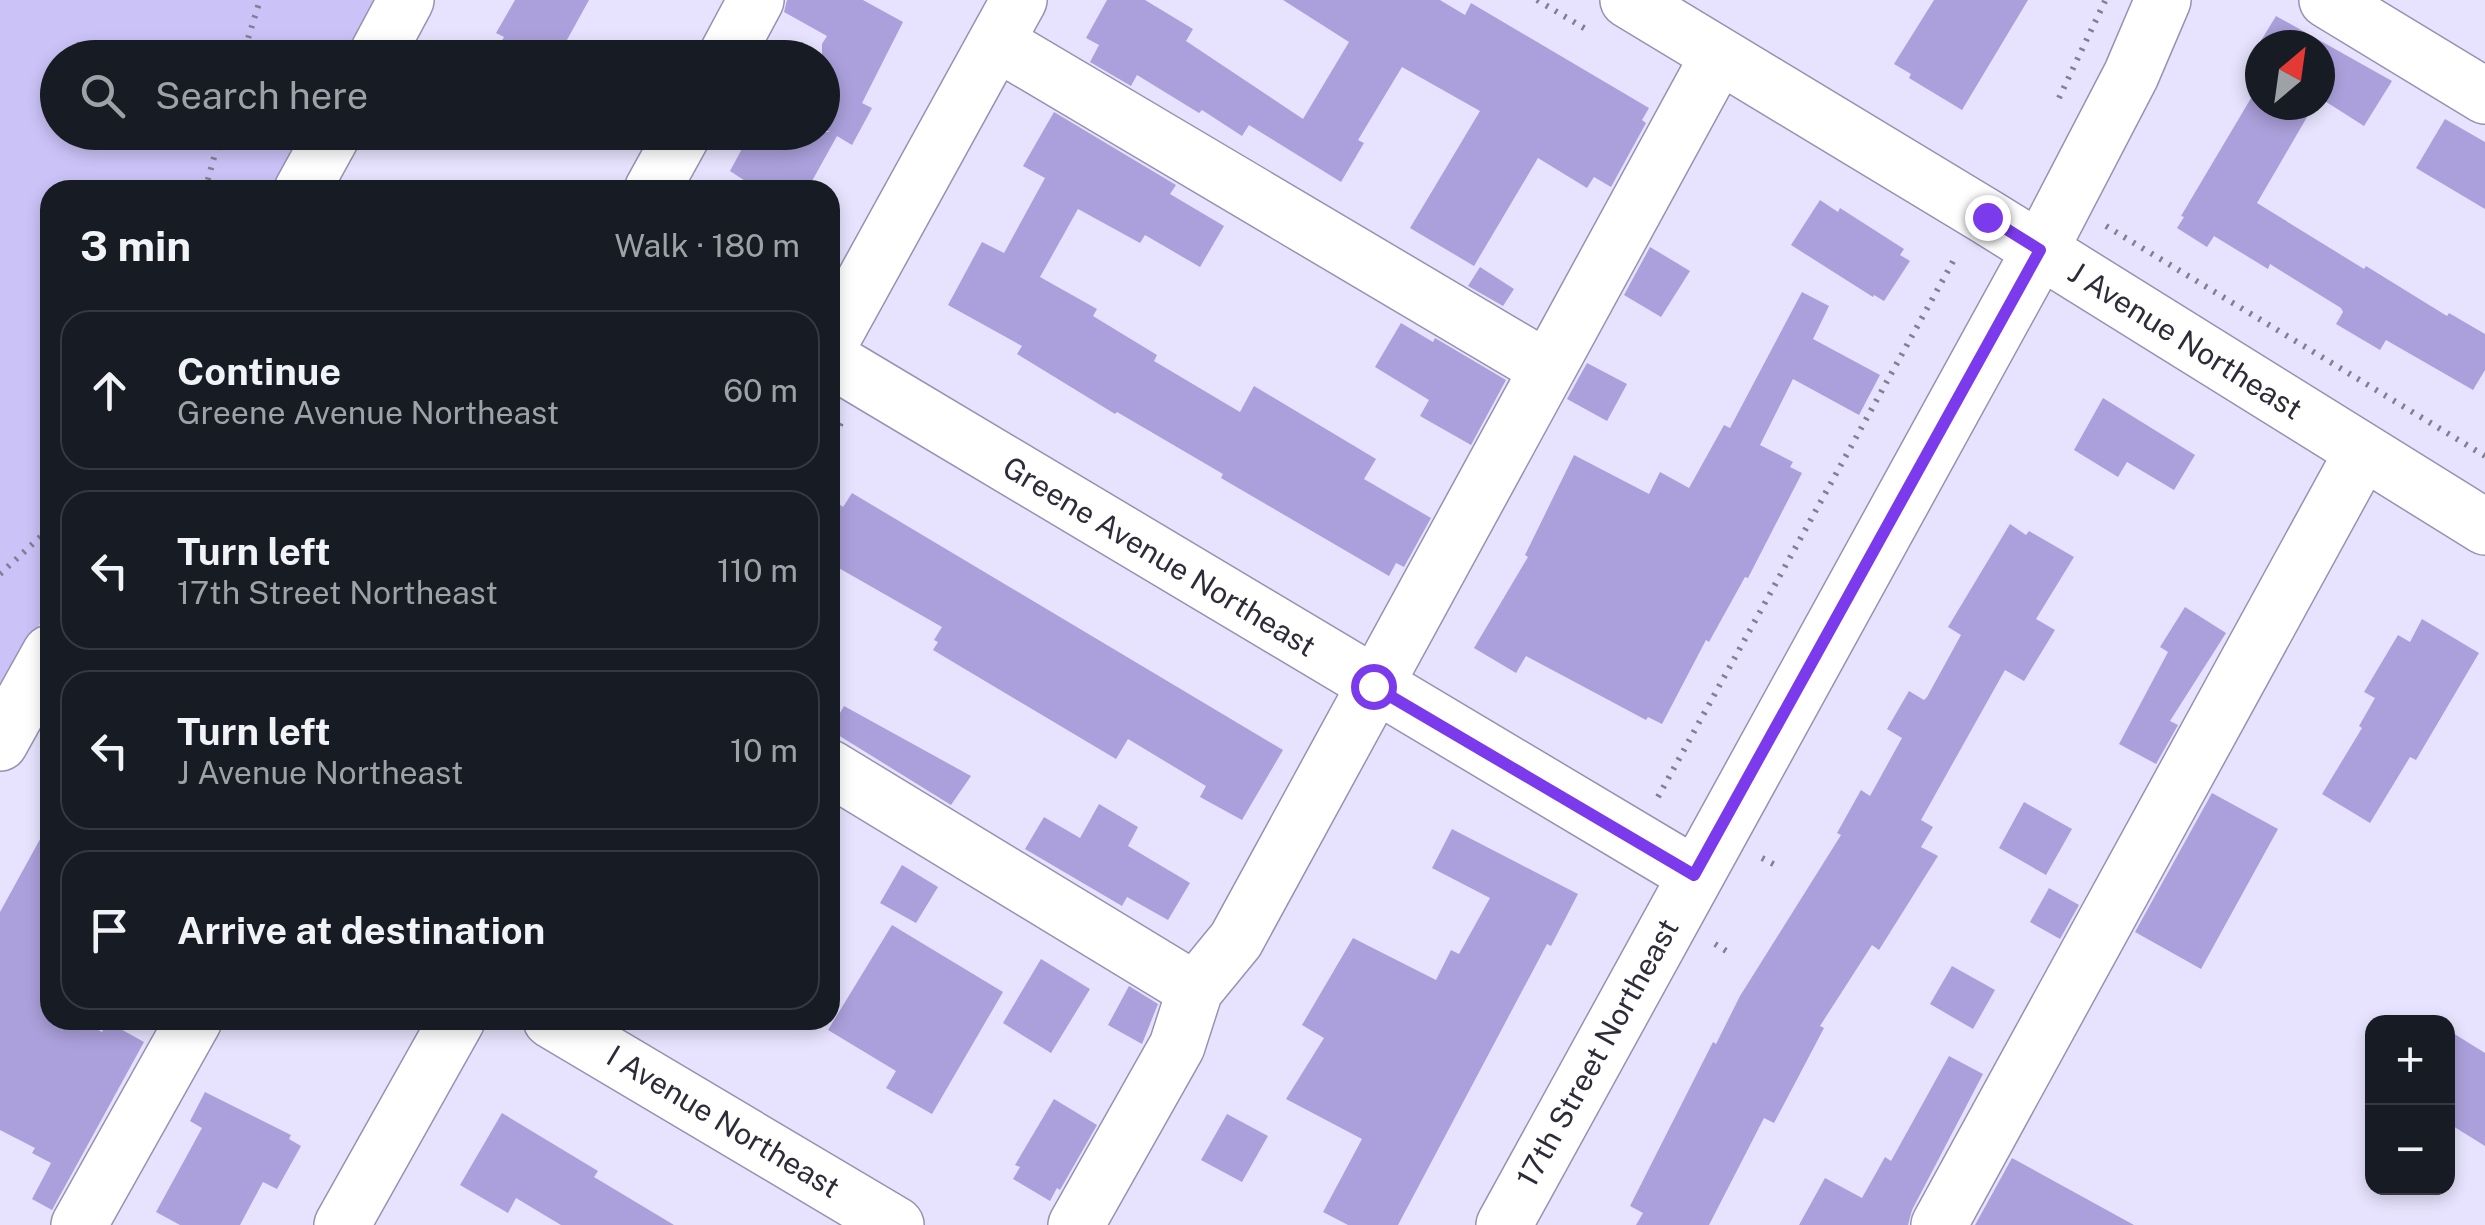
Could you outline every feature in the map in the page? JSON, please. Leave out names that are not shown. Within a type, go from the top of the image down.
[{"type":"street","points":[[384,40],[406,0]]},
{"type":"street","points":[[735,40],[756,0]]},
{"type":"street","name":"J Avenue Northeast","points":[[1628,0],[2485,527]]},
{"type":"street","name":"17th Street Northeast","points":[[1504,1225],[2040,250],[2132,75],[2163,0]]},
{"type":"street","points":[[2327,0],[2485,96]]},
{"type":"street","points":[[840,326],[1008,21],[1546,368]]},
{"type":"street","points":[[1076,1225],[1177,1046],[1195,990],[1236,940],[1719,54]]},
{"type":"street","points":[[308,180],[324,150]]},
{"type":"street","points":[[658,180],[674,150]]},
{"type":"street","name":"Greene Avenue Northeast","points":[[840,365],[1694,875]]},
{"type":"street","points":[[1939,1225],[2362,453]]},
{"type":"street","points":[[24,722],[40,680]]},
{"type":"street","points":[[840,774],[1195,990]]},
{"type":"street","points":[[80,1225],[188,1030]]},
{"type":"street","points":[[342,1225],[451,1030]]},
{"type":"street","name":"I Avenue Northeast","points":[[568,1030],[896,1225]]},
{"type":"path","points":[[248,40],[260,0]]},
{"type":"path","points":[[2051,114],[2105,0]]},
{"type":"path","points":[[208,180],[216,150]]},
{"type":"path","points":[[2092,218],[2485,456]]},
{"type":"path","points":[[1651,809],[1958,255]]},
{"type":"path","points":[[0,574],[40,537]]},
{"type":"shaded area","points":[[0,0],[382,0],[360,40],[40,40],[40,150],[300,150],[283,180],[40,180],[40,623],[0,696]]},
{"type":"building","points":[[515,0],[589,0],[567,40],[502,40],[504,37],[496,33]]},
{"type":"building","points":[[787,0],[863,0],[903,22],[862,103],[872,108],[852,145],[840,138],[840,40],[824,40],[827,36],[784,12]]},
{"type":"building","points":[[1107,0],[1145,0],[1193,29],[1186,41],[1303,119],[1349,42],[1283,0],[1440,0],[1465,15],[1471,3],[1649,108],[1642,120],[1646,123],[1611,187],[1594,177],[1587,188],[1538,158],[1474,266],[1410,228],[1480,111],[1402,67],[1358,140],[1364,143],[1341,182],[1249,125],[1242,136],[1137,75],[1131,86],[1090,62],[1099,45],[1086,38]]},
{"type":"building","points":[[1934,0],[2028,0],[1962,110],[1909,78],[1911,74],[1894,64]]},
{"type":"building","points":[[2276,16],[2301,30],[2267,30]]},
{"type":"building","points":[[2335,49],[2392,81],[2364,126],[2335,108]]},
{"type":"building","points":[[2245,108],[2245,120],[2305,120],[2257,203],[2364,269],[2366,266],[2447,316],[2449,313],[2485,334],[2485,370],[2473,390],[2386,340],[2380,350],[2336,324],[2343,312],[2341,308],[2270,264],[2268,269],[2214,236],[2207,247],[2177,228],[2184,217],[2181,216]]},
{"type":"building","points":[[1054,112],[1176,185],[1170,194],[1224,226],[1200,267],[1145,235],[1140,243],[1078,209],[1040,277],[1097,309],[1093,316],[1157,355],[1154,361],[1240,412],[1254,386],[1376,459],[1364,479],[1431,518],[1404,567],[1396,563],[1389,576],[1017,354],[1022,346],[948,305],[982,242],[1004,253],[1045,178],[1023,166]]},
{"type":"building","points":[[2445,119],[2485,142],[2485,209],[2416,168]]},
{"type":"building","points":[[741,150],[829,150],[813,180],[744,180],[730,171]]},
{"type":"building","points":[[1820,200],[1838,212],[1840,208],[1904,249],[1900,255],[1910,261],[1884,301],[1791,245]]},
{"type":"building","points":[[1650,247],[1690,271],[1661,317],[1624,295]]},
{"type":"building","points":[[1480,267],[1514,289],[1503,306],[1468,286]]},
{"type":"building","points":[[1802,292],[1829,306],[1813,339],[1880,375],[1859,415],[1793,379],[1760,445],[1793,462],[1790,467],[1802,473],[1748,578],[1745,577],[1709,642],[1706,640],[1662,724],[1648,717],[1646,720],[1526,656],[1516,673],[1474,648],[1528,557],[1525,555],[1574,455],[1649,494],[1660,472],[1689,488],[1724,425],[1730,428]]},
{"type":"building","points":[[1401,323],[1433,342],[1435,338],[1506,380],[1471,445],[1420,416],[1429,400],[1375,367]]},
{"type":"building","points":[[1587,363],[1627,384],[1607,421],[1567,399]]},
{"type":"building","points":[[2103,398],[2195,455],[2174,490],[2127,462],[2118,477],[2074,450]]},
{"type":"building","points":[[852,493],[1283,750],[1242,820],[1200,797],[1206,786],[1128,739],[1116,759],[933,650],[942,627],[840,569],[840,505],[843,507]]},
{"type":"building","points":[[2010,524],[2074,557],[2036,619],[2055,630],[2024,681],[2005,670],[1921,820],[1933,827],[1921,847],[1938,856],[1879,950],[1872,945],[1820,1026],[1824,1028],[1774,1123],[1764,1118],[1709,1225],[1636,1225],[1643,1213],[1630,1206],[1713,1042],[1716,1044],[1740,996],[1841,835],[1837,833],[1861,790],[1870,796],[1902,738],[1887,729],[1909,691],[1924,700],[1927,697],[1961,635],[1948,627]]},
{"type":"building","points":[[2185,607],[2226,633],[2170,721],[2178,725],[2156,764],[2119,744],[2168,652],[2160,647]]},
{"type":"building","points":[[2422,619],[2479,653],[2416,760],[2410,757],[2370,823],[2322,794],[2362,728],[2359,726],[2375,698],[2364,692],[2398,635],[2410,642]]},
{"type":"building","points":[[844,706],[971,776],[951,805],[840,736],[840,713]]},
{"type":"building","points":[[2212,793],[2278,829],[2201,969],[2135,932]]},
{"type":"building","points":[[2024,802],[2072,829],[2046,875],[1999,848]]},
{"type":"building","points":[[1099,804],[1138,827],[1128,846],[1190,883],[1168,920],[1127,897],[1122,906],[1025,849],[1044,817],[1080,838]]},
{"type":"building","points":[[1452,829],[1578,894],[1551,946],[1547,944],[1398,1225],[1348,1225],[1323,1212],[1362,1139],[1286,1099],[1324,1038],[1302,1025],[1353,938],[1436,980],[1451,950],[1459,954],[1490,898],[1432,868]]},
{"type":"building","points":[[40,839],[40,1030],[122,1030],[144,1042],[52,1210],[32,1199],[51,1163],[32,1153],[35,1148],[0,1130],[0,912]]},
{"type":"building","points":[[902,865],[938,887],[916,923],[880,903]]},
{"type":"building","points":[[2049,888],[2079,905],[2060,939],[2030,922]]},
{"type":"building","points":[[892,925],[1003,992],[932,1114],[886,1088],[896,1071],[828,1030],[840,1030],[840,1010]]},
{"type":"building","points":[[1041,959],[1090,989],[1051,1053],[1003,1023]]},
{"type":"building","points":[[1952,966],[1995,990],[1973,1029],[1930,1004]]},
{"type":"building","points":[[1129,986],[1158,1004],[1142,1044],[1108,1025]]},
{"type":"building","points":[[2455,1034],[2485,1053],[2485,1146],[2455,1127]]},
{"type":"building","points":[[1949,1056],[1983,1074],[1912,1210],[1908,1225],[1799,1225],[1825,1178],[1862,1198],[1885,1157],[1891,1161]]},
{"type":"building","points":[[205,1092],[291,1135],[289,1139],[301,1146],[277,1189],[263,1182],[240,1225],[180,1225],[156,1212],[202,1128],[190,1121]]},
{"type":"building","points":[[1054,1099],[1097,1125],[1050,1201],[1013,1179],[1020,1167],[1015,1165]]},
{"type":"building","points":[[502,1113],[598,1171],[594,1177],[674,1225],[561,1225],[516,1198],[508,1213],[460,1185]]},
{"type":"building","points":[[1227,1114],[1268,1136],[1242,1182],[1201,1160]]},
{"type":"building","points":[[2012,1158],[2134,1225],[1975,1225]]},
{"type":"route","points":[[1373,686],[1694,875],[2040,250],[1987,217]]}]
